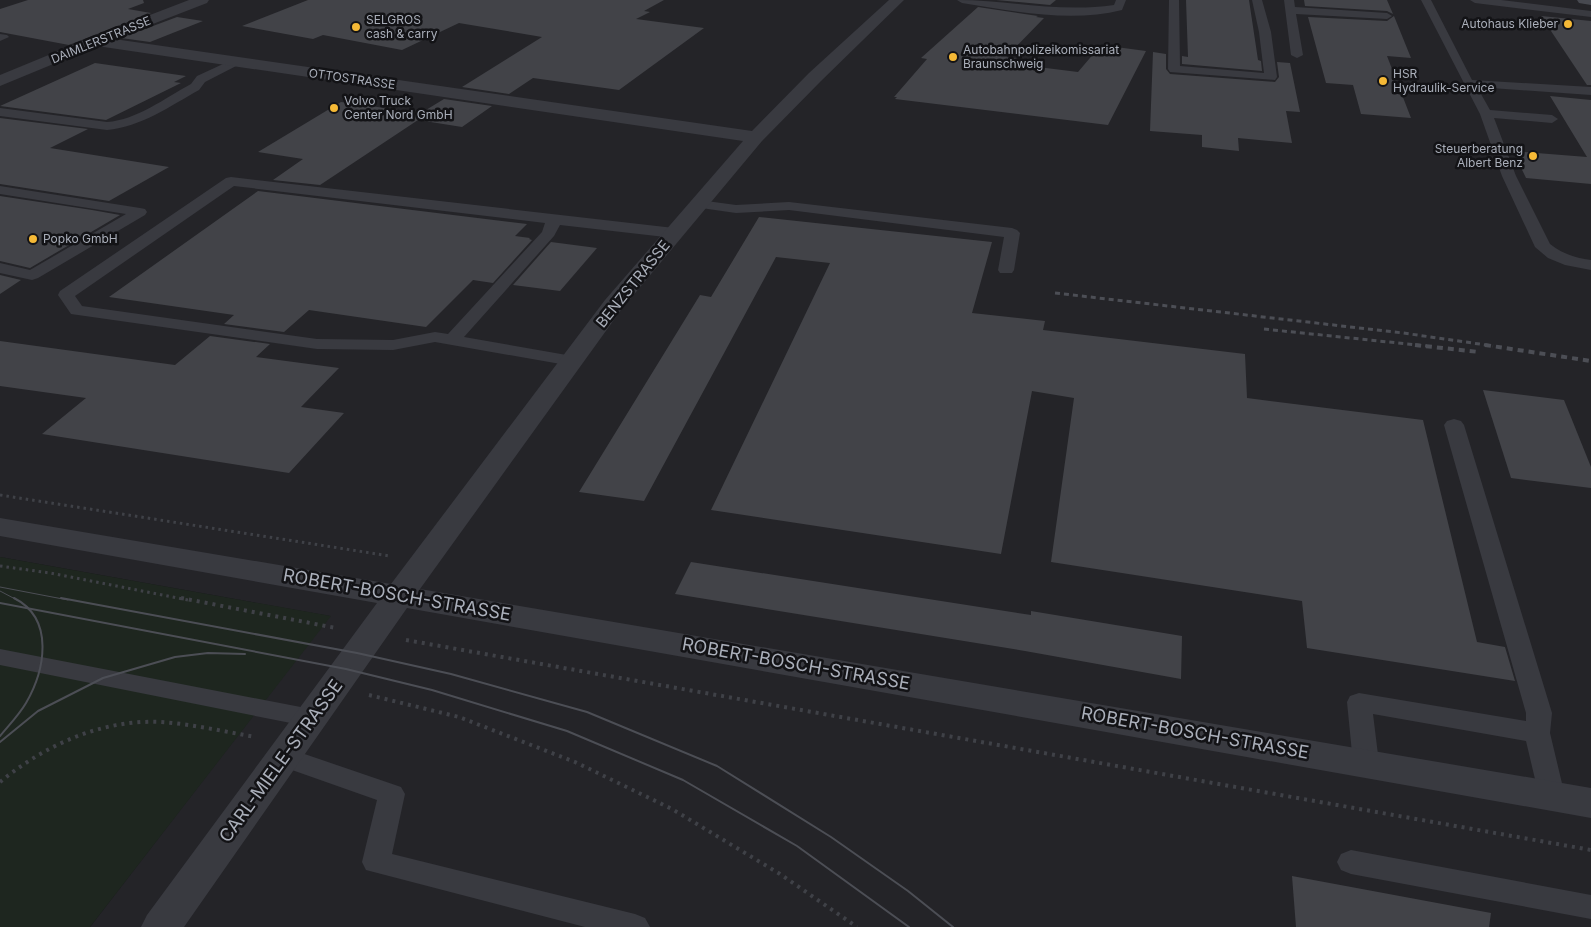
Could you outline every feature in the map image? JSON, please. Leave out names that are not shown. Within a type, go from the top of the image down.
[{"type":"main road","points":[[1584,0],[1591,1]]},
{"type":"street","name":"DAIMLERSTRASSE","points":[[0,82],[95,41],[202,0]]},
{"type":"street","name":"BENZSTRASSE","points":[[402,595],[613,305],[756,137],[822,70],[897,0]]},
{"type":"street","name":"OTTOSTRASSE","points":[[95,41],[756,137]]},
{"type":"street","name":"ROBERT-BOSCH-STRASSE","points":[[0,527],[402,595],[1591,803]]},
{"type":"street","name":"CARL-MIELE-STRASSE","points":[[161,927],[371,635],[402,595]]},
{"type":"lane","points":[[962,0],[1046,12],[1107,10],[1118,8],[1121,0]]},
{"type":"lane","points":[[1174,0],[1174,69],[1271,77],[1266,32],[1258,0]]},
{"type":"lane","points":[[1426,0],[1486,114],[1509,176],[1543,247],[1554,255],[1571,262],[1591,265]]},
{"type":"lane","points":[[1475,0],[1591,14]]},
{"type":"lane","points":[[1297,55],[1290,5],[1387,16]]},
{"type":"lane","points":[[0,112],[108,126],[126,124],[195,87],[201,79],[236,62]]},
{"type":"lane","points":[[1468,82],[1591,91]]},
{"type":"lane","points":[[1486,114],[1552,119]]},
{"type":"lane","points":[[572,361],[435,337],[393,345],[317,344],[78,310],[66,295],[231,181],[674,233]]},
{"type":"lane","points":[[0,190],[140,212],[32,275],[0,268]]},
{"type":"lane","points":[[699,204],[736,209],[789,206],[1012,233],[1006,270]]},
{"type":"lane","points":[[453,339],[549,233],[554,220]]},
{"type":"lane","points":[[1454,425],[1540,713],[1537,733],[1552,796]]},
{"type":"lane","points":[[0,657],[296,739],[392,794],[376,862],[635,927]]},
{"type":"lane","points":[[1366,763],[1359,702],[1537,733]]},
{"type":"lane","points":[[1351,862],[1591,907]]},
{"type":"path","points":[[0,495],[426,562]]},
{"type":"path","points":[[0,566],[50,573],[371,635],[1591,850]]},
{"type":"path","points":[[334,686],[459,717],[575,762],[672,809],[780,874],[857,927]]},
{"type":"path","points":[[0,782],[39,754],[84,734],[121,725],[161,722],[296,739]]},
{"type":"shaded area","points":[[0,0],[1591,0],[1591,927],[90,927],[330,616],[0,557]]},
{"type":"shaded area","points":[[0,557],[331,616],[90,927],[0,927]]},
{"type":"building","points":[[28,0],[143,0],[144,3],[128,9],[151,13],[69,45],[0,32],[0,9]]},
{"type":"building","points":[[308,0],[664,0],[644,11],[650,12],[636,19],[704,28],[619,90],[533,78],[509,94],[462,87],[542,37],[459,23],[402,50],[323,35],[313,39],[242,26]]},
{"type":"building","points":[[996,0],[1056,0],[1050,5]]},
{"type":"building","points":[[1186,0],[1249,0],[1258,60],[1261,61],[1262,71],[1182,64],[1182,56],[1188,57]]},
{"type":"building","points":[[1304,0],[1387,0],[1393,14],[1387,11],[1305,6]]},
{"type":"building","points":[[978,7],[1044,18],[1006,57],[1026,60],[1022,65],[1078,72],[1101,45],[1146,51],[1108,125],[895,99],[897,97],[894,97],[927,59],[921,58]]},
{"type":"building","points":[[1394,16],[1411,58],[1387,56],[1411,118],[1361,114],[1353,85],[1326,83],[1308,17],[1387,21]]},
{"type":"building","points":[[1541,16],[1591,21],[1591,85],[1587,85]]},
{"type":"building","points":[[177,17],[203,21],[150,42],[121,38]]},
{"type":"building","points":[[1153,52],[1166,54],[1166,69],[1170,74],[1275,82],[1279,77],[1277,62],[1290,63],[1300,112],[1286,111],[1292,143],[1238,138],[1239,151],[1202,147],[1202,135],[1150,131]]},
{"type":"building","points":[[95,63],[186,76],[174,82],[181,83],[106,120],[0,106]]},
{"type":"building","points":[[1550,96],[1591,100],[1591,184],[1526,178],[1513,151],[1587,157]]},
{"type":"building","points":[[444,99],[492,106],[462,127],[418,120],[320,185],[273,180],[303,159],[258,152],[341,102],[421,113]]},
{"type":"building","points":[[0,118],[88,129],[50,148],[169,167],[109,201],[0,184]]},
{"type":"building","points":[[258,191],[527,224],[515,236],[532,240],[493,283],[473,280],[426,327],[309,310],[284,332],[224,324],[234,315],[109,297]]},
{"type":"building","points":[[0,196],[120,215],[30,268],[0,261]]},
{"type":"building","points":[[759,217],[992,242],[972,313],[1045,321],[1043,330],[1245,354],[1247,398],[1423,420],[1477,642],[1505,647],[1515,681],[1307,648],[1302,601],[1051,562],[1074,398],[1032,391],[1001,554],[711,510],[830,263],[776,257],[644,501],[579,492],[700,295],[711,297]]},
{"type":"building","points":[[551,242],[597,248],[560,291],[513,285]]},
{"type":"building","points":[[0,275],[21,280],[0,294]]},
{"type":"building","points":[[210,336],[270,344],[256,357],[339,368],[301,407],[344,413],[289,473],[42,434],[86,398],[0,386],[0,341],[175,365]]},
{"type":"building","points":[[1483,390],[1564,400],[1591,467],[1591,488],[1511,478]]},
{"type":"building","points":[[691,562],[1031,615],[1031,611],[1182,636],[1181,679],[1025,651],[675,594]]},
{"type":"building","points":[[1292,876],[1491,913],[1489,927],[1296,927]]},
{"type":"tram line","points":[[0,587],[68,600]]},
{"type":"tram line","points":[[0,591],[17,600]]},
{"type":"tram line","points":[[61,598],[357,653],[451,674],[587,712],[717,766],[831,837],[908,891],[953,927]]},
{"type":"tram line","points":[[17,600],[28,608]]},
{"type":"tram line","points":[[0,603],[28,608]]},
{"type":"tram line","points":[[0,736],[26,703],[38,676],[41,661],[41,632],[36,619],[28,608]]},
{"type":"tram line","points":[[28,608],[346,669],[432,690],[567,731],[683,780],[797,846],[909,927]]},
{"type":"tram line","points":[[0,742],[38,711],[103,678],[175,657],[208,653],[245,654]]},
{"type":"railway","points":[[1055,293],[1403,333],[1493,346]]},
{"type":"railway","points":[[1264,329],[1427,346]]},
{"type":"railway","points":[[1415,345],[1479,352]]},
{"type":"railway","points":[[1485,345],[1591,361]]},
{"type":"place","name":"Autohaus Klieber","points":[[1568,24]]},
{"type":"place","name":"SELGROS cash & carry","points":[[356,27]]},
{"type":"place","name":"Autobahnpolizeikomissariat Braunschweig","points":[[953,57]]},
{"type":"place","name":"HSR Hydraulik-Service","points":[[1383,81]]},
{"type":"place","name":"Volvo Truck Center Nord GmbH","points":[[334,108]]},
{"type":"place","name":"Steuerberatung Albert Benz","points":[[1533,156]]},
{"type":"place","name":"Popko GmbH","points":[[33,239]]}]
